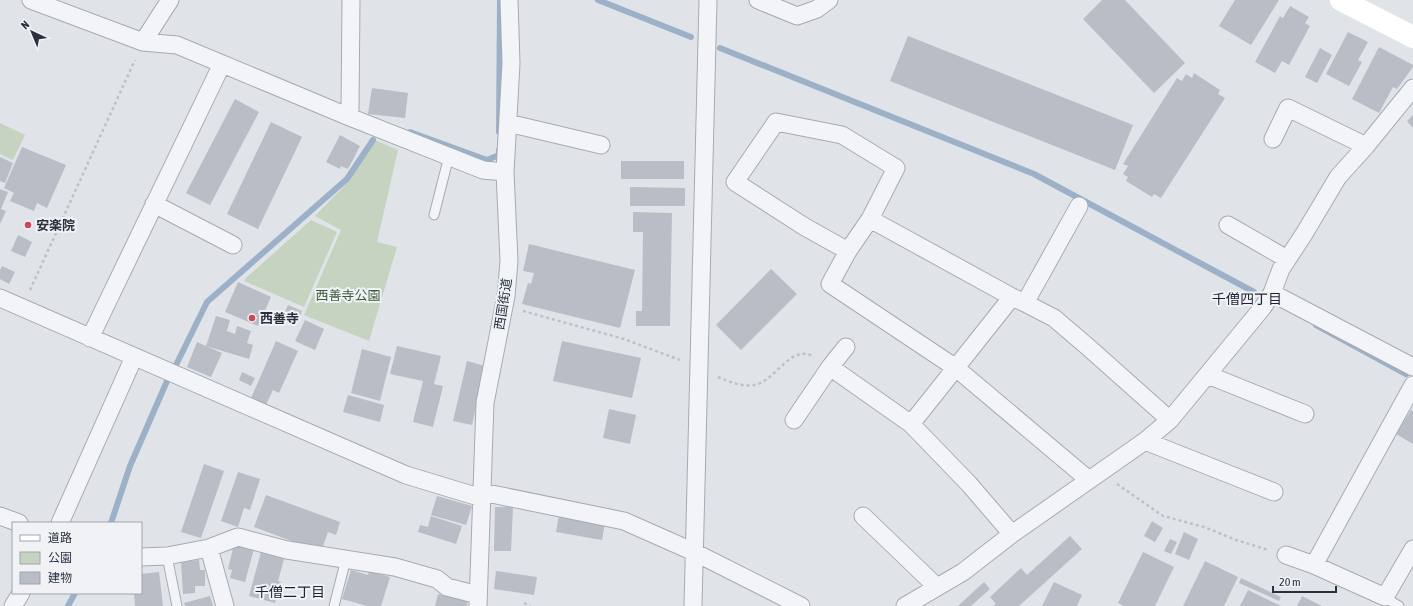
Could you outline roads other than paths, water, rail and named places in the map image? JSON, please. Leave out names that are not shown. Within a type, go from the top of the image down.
[{"type":"main road","points":[[1341,0],[1413,37]]},
{"type":"street","points":[[31,0],[143,42],[177,45],[347,116],[483,170],[505,172]]},
{"type":"street","points":[[143,42],[170,0]]},
{"type":"street","name":"西国街道","points":[[478,600],[485,403],[504,306],[509,261],[505,172],[511,64],[509,0]]},
{"type":"street","points":[[694,606],[698,364],[708,0]]},
{"type":"street","points":[[758,0],[797,16],[817,9],[829,0]]},
{"type":"street","points":[[347,2],[350,110],[347,116]]},
{"type":"street","points":[[90,338],[222,64]]},
{"type":"street","points":[[905,606],[963,572],[1012,534],[1145,441],[1170,420],[1263,308],[1272,292],[1281,269],[1338,177],[1366,146],[1413,88]]},
{"type":"street","points":[[1273,139],[1288,108],[1366,146]]},
{"type":"street","points":[[848,251],[805,227],[735,182],[776,122],[842,135],[896,168],[870,219],[848,251],[830,284],[956,368],[1094,476]]},
{"type":"street","points":[[508,123],[601,145]]},
{"type":"street","points":[[154,204],[234,245]]},
{"type":"street","points":[[911,424],[956,368],[1018,300],[1079,206]]},
{"type":"street","points":[[870,219],[1018,300],[1054,318],[1170,420]]},
{"type":"street","points":[[1228,225],[1287,259]]},
{"type":"street","points":[[1272,292],[1413,367]]},
{"type":"street","points":[[0,298],[134,358],[406,475],[482,495],[624,521],[694,552],[801,606]]},
{"type":"street","points":[[794,420],[830,367],[846,347]]},
{"type":"street","points":[[60,522],[134,358]]},
{"type":"street","points":[[830,367],[911,424],[969,484],[1012,534]]},
{"type":"street","points":[[1208,375],[1305,414]]},
{"type":"street","points":[[1314,565],[1413,385]]},
{"type":"street","points":[[1145,441],[1274,492]]},
{"type":"street","points":[[0,516],[16,522]]},
{"type":"street","points":[[863,516],[937,587]]},
{"type":"street","points":[[142,557],[167,556],[209,548],[238,537],[287,550],[395,567],[437,580],[447,587],[478,600]]},
{"type":"street","points":[[209,548],[225,606]]},
{"type":"street","points":[[1286,555],[1314,565],[1385,597],[1413,549]]},
{"type":"street","points":[[13,606],[20,594]]},
{"type":"lane","points":[[434,215],[449,156]]},
{"type":"lane","points":[[167,556],[177,606]]},
{"type":"lane","points":[[334,606],[346,559]]},
{"type":"lane","points":[[1384,596],[1399,606]]},
{"type":"waterway","points":[[499,132],[500,0]]},
{"type":"waterway","points":[[598,0],[691,37]]},
{"type":"waterway","points":[[720,48],[1034,174],[1254,292]]},
{"type":"waterway","points":[[410,132],[487,160],[499,155],[499,150]]},
{"type":"waterway","points":[[176,365],[207,302],[347,179],[373,140]]},
{"type":"waterway","points":[[1316,325],[1406,374]]},
{"type":"waterway","points":[[111,522],[130,466],[167,381]]},
{"type":"waterway","points":[[68,606],[74,594]]},
{"type":"place","name":"安楽院","points":[[28,225]]},
{"type":"place","name":"西善寺","points":[[252,318]]},
{"type":"district","name":"千僧四丁目","points":[[1247,299]]},
{"type":"district","name":"千僧二丁目","points":[[290,592]]},
{"type":"park label","name":"西善寺公園","points":[[348,295]]}]
